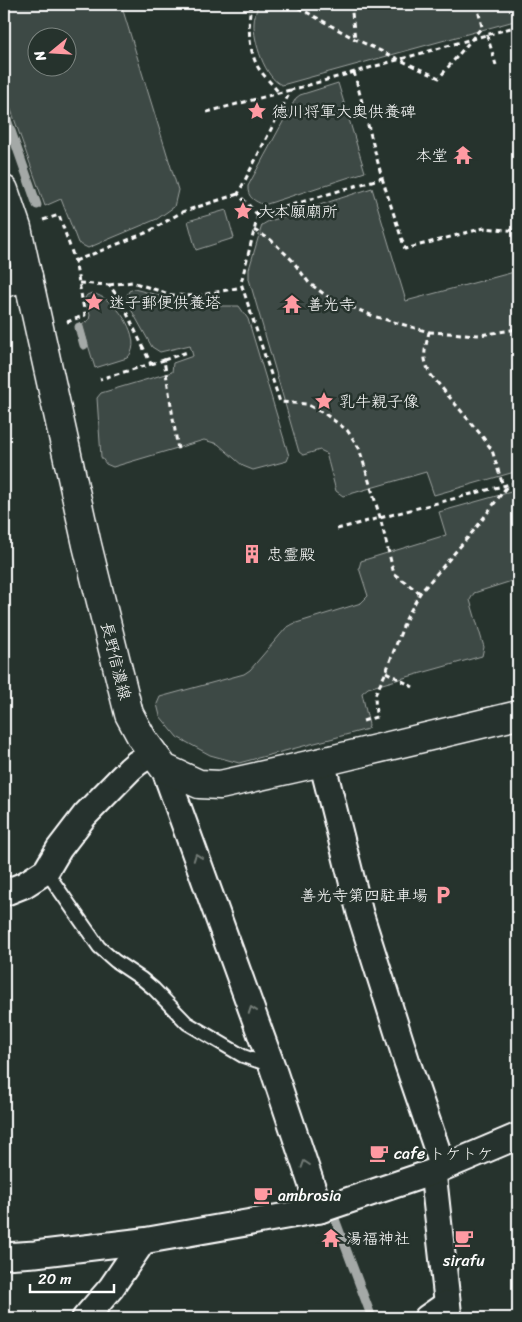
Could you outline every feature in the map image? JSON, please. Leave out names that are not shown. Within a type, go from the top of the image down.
[{"type":"main road","name":"長野信濃線","points":[[4,190],[17,228],[16,280],[87,545],[128,714],[142,738],[159,761]]},
{"type":"main road","points":[[159,761],[199,784],[220,785],[518,715]]},
{"type":"street","points":[[4,893],[24,885],[46,871],[59,849],[85,815],[130,768],[137,763],[159,761],[272,1066],[320,1210]]},
{"type":"street","points":[[322,762],[360,913],[407,1062],[438,1169],[448,1311],[427,1318]]},
{"type":"street","points":[[4,1256],[143,1241],[320,1210],[438,1169],[518,1136]]},
{"type":"street","points":[[85,1318],[111,1288],[143,1241]]},
{"type":"lane","points":[[46,871],[99,947],[154,989],[187,1023],[243,1056],[272,1066]]},
{"type":"path","points":[[251,4],[249,24],[254,59],[279,93]]},
{"type":"path","points":[[290,4],[355,39],[439,78],[482,27],[477,5]]},
{"type":"path","points":[[301,9],[312,4]]},
{"type":"path","points":[[351,4],[355,39]]},
{"type":"path","points":[[207,112],[518,26]]},
{"type":"path","points":[[487,35],[496,65]]},
{"type":"path","points":[[354,72],[382,178],[404,249],[484,228],[518,231]]},
{"type":"path","points":[[64,323],[85,315],[75,261],[148,232],[182,212],[238,194],[291,90]]},
{"type":"path","points":[[258,214],[382,178]]},
{"type":"path","points":[[238,194],[258,214]]},
{"type":"path","points":[[258,214],[241,283],[280,402],[306,404],[325,414],[347,430],[359,448],[380,517],[394,574],[420,594]]},
{"type":"path","points":[[254,230],[271,240],[292,260],[309,283],[328,298],[373,316],[429,332],[480,335],[518,329]]},
{"type":"path","points":[[79,282],[109,285],[132,282],[172,295],[197,296],[242,287]]},
{"type":"path","points":[[109,285],[121,301],[151,364]]},
{"type":"path","points":[[429,332],[424,357],[426,366],[431,375],[492,450],[503,486]]},
{"type":"path","points":[[100,379],[187,352]]},
{"type":"path","points":[[164,360],[178,450]]},
{"type":"path","points":[[337,529],[518,482]]},
{"type":"path","points":[[362,722],[376,717],[375,695],[386,672],[405,621],[420,594],[476,528],[508,485]]},
{"type":"path","points":[[386,672],[413,687]]},
{"type":"shaded area","points":[[4,4],[121,4],[178,190],[174,207],[157,219],[88,248],[78,243],[61,199],[45,206],[4,90]]},
{"type":"shaded area","points":[[258,4],[518,4],[518,20],[282,85],[270,75],[258,49],[254,30],[254,18]]},
{"type":"shaded area","points":[[338,83],[365,172],[264,205],[255,200],[250,196],[248,186],[296,98]]},
{"type":"shaded area","points":[[372,188],[406,301],[518,271],[518,471],[434,495],[426,472],[343,496],[336,491],[326,453],[320,450],[303,455],[299,452],[249,279],[249,269],[262,225]]},
{"type":"shaded area","points":[[226,210],[234,238],[196,250],[188,221]]},
{"type":"shaded area","points":[[134,289],[200,306],[239,306],[248,319],[289,456],[287,461],[253,470],[243,466],[218,444],[204,440],[113,467],[106,464],[101,457],[97,398],[101,393],[172,372],[173,363],[193,356],[190,345],[160,352],[152,347],[132,311],[127,296],[129,291]]},
{"type":"shaded area","points":[[92,293],[106,299],[118,310],[130,330],[133,346],[127,358],[95,368],[82,325],[89,320],[90,315],[85,298]]},
{"type":"shaded area","points":[[518,490],[518,579],[474,593],[470,600],[484,647],[482,656],[368,688],[362,693],[369,725],[368,729],[239,763],[210,755],[177,737],[160,716],[157,704],[160,697],[244,674],[250,670],[286,628],[293,624],[361,603],[368,596],[359,568],[361,561],[446,535],[439,512]]},
{"type":"waterway","points":[[4,111],[37,205]]},
{"type":"waterway","points":[[79,327],[84,345]]},
{"type":"waterway","points":[[335,1219],[372,1318]]},
{"type":"place","name":"徳川将軍大奥供養碑","points":[[257,111]]},
{"type":"place","name":"本堂","points":[[463,155]]},
{"type":"place","name":"大本願廟所","points":[[243,211]]},
{"type":"place","name":"迷子郵便供養塔","points":[[94,302]]},
{"type":"place","name":"善光寺","points":[[292,304]]},
{"type":"place","name":"乳牛親子像","points":[[324,401]]},
{"type":"place","name":"忠霊殿","points":[[252,554]]},
{"type":"place","name":"善光寺第四駐車場","points":[[443,895]]},
{"type":"place","name":"cafe トケトケ","points":[[379,1153]]},
{"type":"place","name":"ambrosia","points":[[263,1195]]},
{"type":"place","name":"湯福神社","points":[[331,1238]]},
{"type":"place","name":"sirafu","points":[[464,1238]]}]
